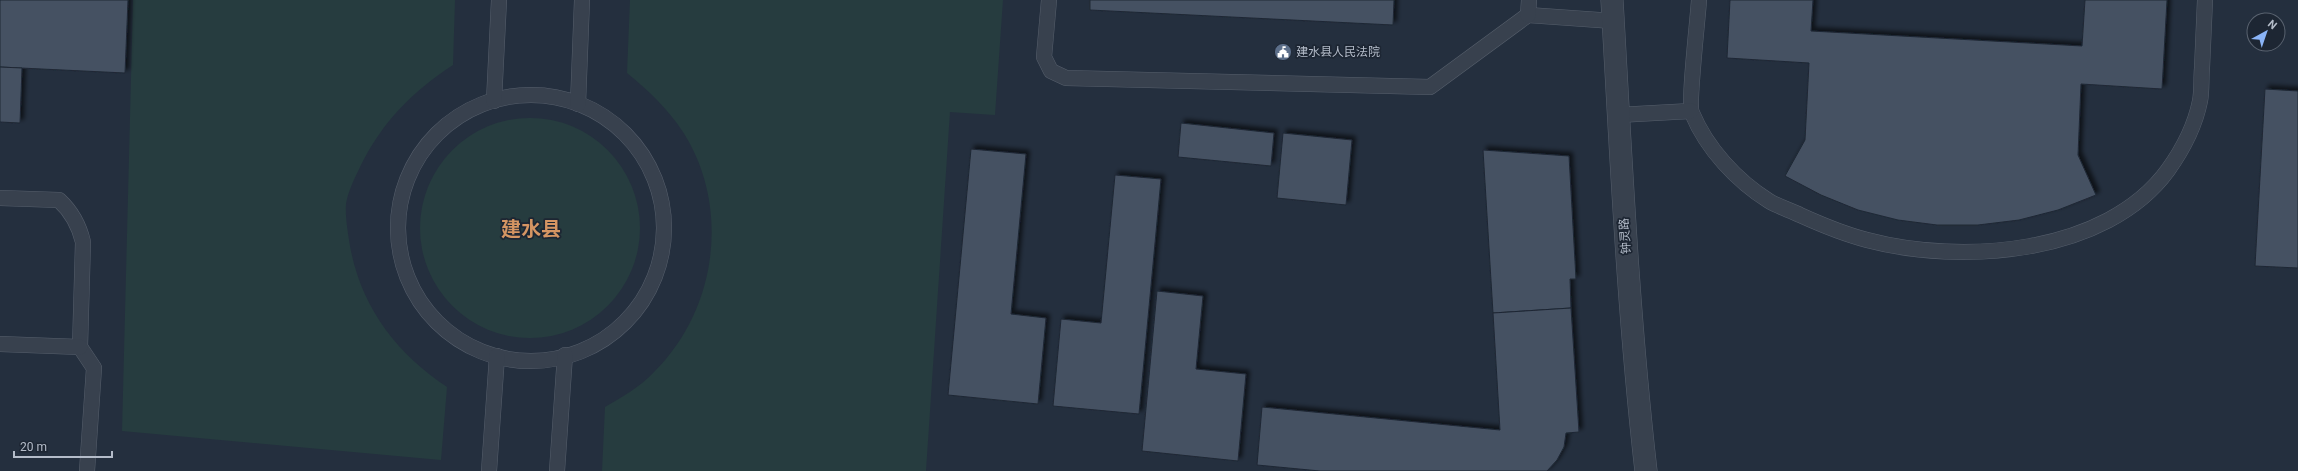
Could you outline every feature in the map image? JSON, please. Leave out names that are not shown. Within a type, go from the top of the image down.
[{"type":"street","name":"钟灵路","points":[[1613,10],[1630,311],[1646,471]]},
{"type":"lane","points":[[494,101],[498,0]]},
{"type":"lane","points":[[578,104],[582,0]]},
{"type":"lane","points":[[1048,0],[1044,57],[1051,71],[1066,78],[1430,87],[1528,15],[1613,10]]},
{"type":"lane","points":[[1528,15],[1529,0]]},
{"type":"lane","points":[[1699,0],[1691,111],[1714,151],[1749,186],[1770,202],[1830,228],[1868,240],[1906,248],[1944,251],[1981,251],[2046,243],[2074,235],[2106,221],[2147,193],[2167,171],[2183,147],[2193,124],[2200,100],[2205,0]]},
{"type":"lane","points":[[524,95],[550,96],[578,104],[598,113],[618,128],[636,146],[646,162],[658,190],[663,215],[663,240],[659,264],[650,287],[637,308],[618,328],[596,344],[565,355],[545,360],[525,360],[497,356],[467,344],[445,328],[426,309],[412,286],[402,261],[398,234],[399,207],[406,181],[418,157],[434,136],[453,120],[475,107],[494,101],[524,95]]},
{"type":"lane","points":[[1618,114],[1691,111]]},
{"type":"lane","points":[[0,198],[59,200],[74,217],[83,242],[80,346],[94,368],[86,471]]},
{"type":"lane","points":[[0,344],[80,346]]},
{"type":"lane","points":[[557,471],[565,355]]},
{"type":"lane","points":[[489,471],[497,356]]},
{"type":"green space","points":[[133,0],[455,0],[453,65],[411,97],[388,122],[360,167],[348,194],[346,204],[347,225],[355,268],[372,308],[397,344],[429,374],[447,387],[441,460],[122,431]]},
{"type":"green space","points":[[630,0],[1003,0],[995,115],[950,112],[926,471],[602,471],[605,407],[631,391],[654,372],[675,347],[692,319],[704,289],[710,257],[712,225],[708,192],[698,161],[683,132],[671,115],[650,93],[627,73]]},
{"type":"green space","points":[[519,118],[541,118],[562,122],[572,126],[591,136],[608,150],[622,167],[632,186],[638,206],[640,228],[638,250],[632,270],[622,289],[608,306],[591,320],[562,334],[541,338],[519,338],[498,334],[478,325],[460,313],[445,298],[433,280],[424,260],[420,239],[420,217],[424,196],[433,176],[445,158],[460,143],[478,131],[498,122]]},
{"type":"building","points":[[0,0],[128,0],[125,73],[0,67]]},
{"type":"building","points":[[1090,0],[1394,0],[1393,25],[1090,10]]},
{"type":"building","points":[[1730,0],[1813,0],[1811,31],[2082,46],[2085,0],[2167,0],[2162,89],[2081,84],[2078,155],[2096,195],[2058,210],[2019,220],[1978,225],[1937,225],[1898,220],[1858,210],[1821,195],[1785,176],[1805,140],[1809,63],[1727,58]]},
{"type":"building","points":[[0,67],[22,68],[20,123],[0,122]]},
{"type":"building","points":[[2265,89],[2298,91],[2298,268],[2255,266]]},
{"type":"building","points":[[1181,123],[1274,133],[1271,166],[1178,157]]},
{"type":"building","points":[[1283,133],[1352,140],[1346,205],[1277,198]]},
{"type":"building","points":[[971,149],[1026,154],[1011,314],[1046,318],[1038,404],[948,395]]},
{"type":"building","points":[[1483,150],[1569,156],[1576,279],[1570,279],[1571,308],[1493,313]]},
{"type":"building","points":[[1115,175],[1161,179],[1139,414],[1053,406],[1061,319],[1101,323]]},
{"type":"building","points":[[1157,291],[1203,296],[1196,369],[1246,374],[1238,461],[1142,451]]},
{"type":"building","points":[[1571,308],[1579,432],[1566,433],[1564,447],[1557,460],[1547,471],[1320,471],[1257,465],[1262,407],[1500,430],[1493,313]]},
{"type":"place","name":"建水县人民法院","points":[[1283,52]]},
{"type":"district","name":"建水县","points":[[531,229]]}]
